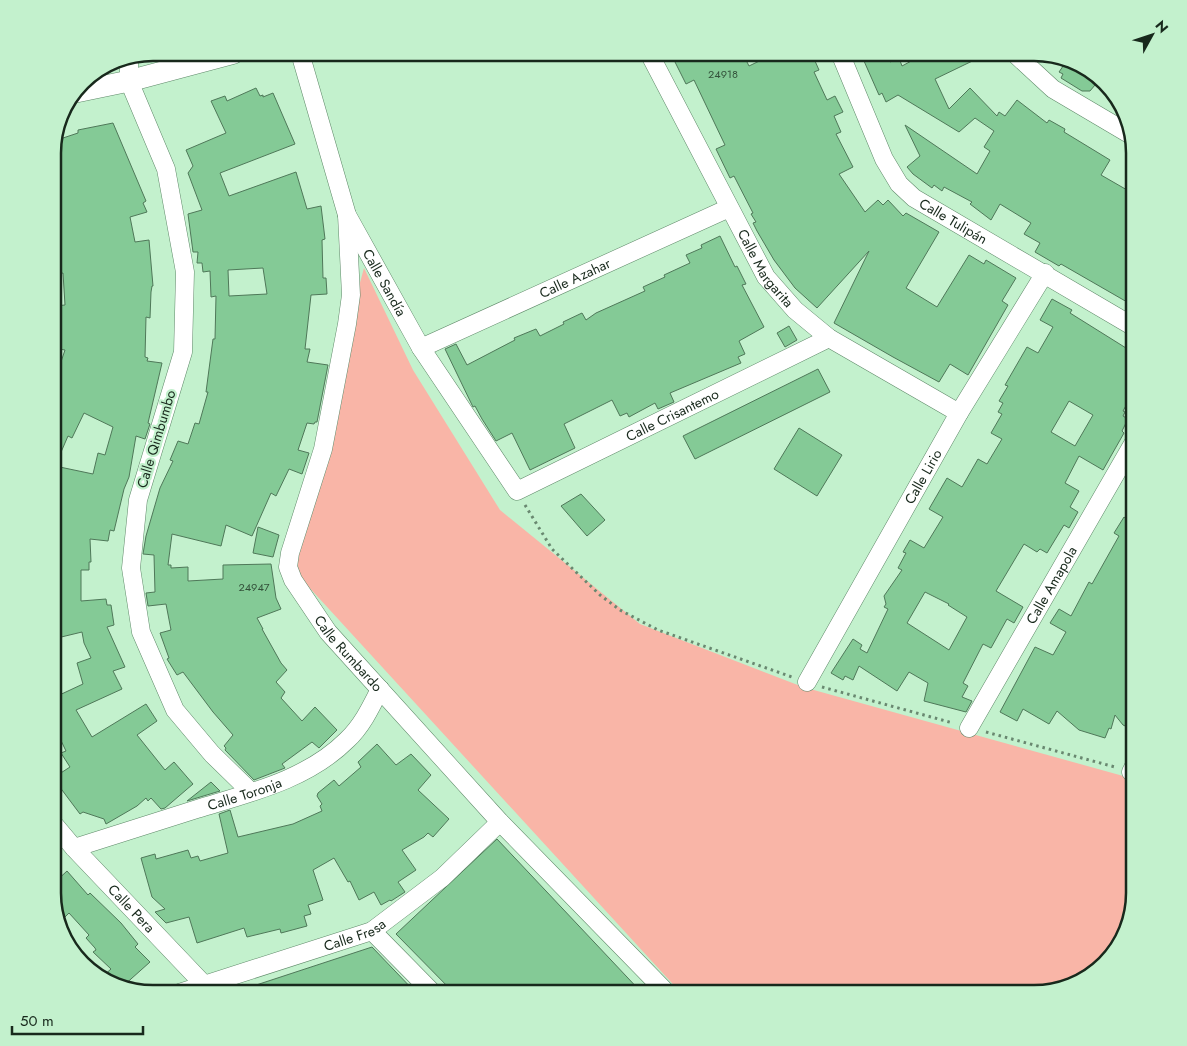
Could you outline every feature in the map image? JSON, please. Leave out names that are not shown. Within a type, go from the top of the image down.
[{"type":"street","points":[[87,90],[129,81],[201,61]]},
{"type":"street","name":"Calle Sandía","points":[[303,61],[347,215],[421,348],[517,491]]},
{"type":"street","name":"Calle Margarita","points":[[654,61],[766,277],[795,310],[829,338],[959,413]]},
{"type":"street","name":"Calle Tulipán","points":[[844,61],[884,160],[899,184],[914,198],[1126,322]]},
{"type":"street","points":[[1024,61],[1054,88],[1123,130]]},
{"type":"street","name":"Calle Qimbumbo","points":[[128,65],[129,81],[166,169],[185,272],[183,352],[138,500],[131,568],[141,632],[175,710],[212,754],[251,792]]},
{"type":"street","name":"Calle Azahar","points":[[421,348],[729,208]]},
{"type":"street","name":"Calle Rumbardo","points":[[347,215],[350,295],[347,324],[324,449],[290,553],[288,567],[293,580],[299,592],[328,632],[500,822],[657,985]]},
{"type":"street","name":"Calle Lirio","points":[[807,682],[959,413],[1045,273]]},
{"type":"street","name":"Calle Crisantemo","points":[[517,491],[829,338]]},
{"type":"street","name":"Calle Amapola","points":[[969,728],[1126,456]]},
{"type":"street","name":"Calle Toronja","points":[[74,848],[251,792],[298,775],[318,764],[336,750],[359,726],[380,689]]},
{"type":"street","name":"Calle Fresa","points":[[222,985],[372,931],[442,878],[500,822]]},
{"type":"street","name":"Calle Pera","points":[[61,833],[203,985]]},
{"type":"street","points":[[372,931],[424,985]]},
{"type":"path","points":[[517,491],[552,549],[600,596],[620,610],[658,630],[807,682]]},
{"type":"shaded area","points":[[364,268],[413,370],[500,510],[640,624],[803,687],[1126,777],[1126,892],[1123,916],[1119,928],[1099,958],[1085,969],[1069,978],[1045,984],[674,985],[284,560]]},
{"type":"building","points":[[674,61],[746,61],[749,66],[759,61],[815,61],[819,70],[814,72],[827,100],[835,96],[843,112],[834,116],[841,132],[836,134],[853,167],[839,174],[865,212],[878,200],[883,205],[888,200],[903,216],[906,213],[939,232],[906,288],[937,307],[969,255],[984,264],[986,260],[1016,278],[1002,301],[1008,305],[968,375],[950,364],[939,382],[834,323],[869,251],[817,308],[795,288],[774,260],[757,231],[753,223],[756,222],[751,214],[753,213],[734,176],[730,178],[716,149],[725,145],[694,80],[686,84]]},
{"type":"building","points":[[864,61],[900,61],[902,66],[911,61],[972,61],[935,79],[949,109],[970,88],[997,116],[999,112],[1005,116],[1017,100],[1047,123],[1049,120],[1065,129],[1064,132],[1110,160],[1101,175],[1126,189],[1126,301],[1061,264],[1059,266],[1035,252],[1040,243],[1024,234],[1031,223],[1000,204],[991,220],[970,204],[972,202],[944,187],[942,191],[934,185],[932,188],[913,174],[907,167],[920,156],[905,125],[977,174],[990,151],[984,147],[994,131],[975,118],[959,132],[898,95],[886,102],[882,93],[879,95]]},
{"type":"building","points":[[1063,66],[1069,68],[1095,85],[1090,91],[1082,91],[1061,78],[1063,74],[1059,72]]},
{"type":"building","points":[[256,88],[260,96],[263,95],[263,97],[273,93],[295,144],[220,173],[229,196],[296,172],[307,209],[321,206],[325,239],[322,240],[323,278],[326,278],[327,294],[311,295],[305,349],[310,349],[307,362],[328,365],[317,422],[314,424],[307,423],[298,450],[309,453],[302,474],[289,469],[276,496],[271,493],[252,536],[226,525],[221,546],[172,534],[168,565],[171,565],[171,568],[188,567],[188,581],[223,579],[223,565],[271,564],[276,598],[281,609],[257,618],[281,663],[287,670],[276,682],[285,692],[281,698],[302,721],[315,707],[337,730],[319,748],[312,742],[282,764],[285,768],[254,780],[225,750],[224,746],[233,735],[183,672],[177,675],[167,659],[169,658],[160,633],[171,630],[166,604],[148,606],[146,593],[155,592],[154,555],[143,554],[146,536],[160,488],[173,461],[170,460],[178,441],[188,444],[195,423],[199,424],[208,392],[206,392],[213,339],[215,339],[216,296],[211,297],[210,271],[203,272],[202,263],[197,263],[198,252],[193,252],[188,214],[202,210],[188,173],[193,166],[186,150],[226,133],[211,101],[225,96],[227,101]],"holes":[[[263,268],[267,294],[229,296],[228,270]]]},
{"type":"building","points":[[113,123],[146,201],[143,203],[147,212],[130,217],[135,242],[149,240],[153,286],[150,318],[146,317],[145,357],[148,358],[147,361],[162,363],[148,423],[150,424],[145,439],[136,436],[129,477],[124,489],[114,531],[110,530],[108,541],[90,539],[91,562],[89,562],[89,570],[81,570],[81,601],[106,599],[107,605],[111,605],[114,625],[107,627],[125,667],[113,671],[122,689],[76,710],[92,737],[146,704],[157,721],[137,735],[165,770],[174,762],[193,784],[165,808],[161,809],[151,798],[148,801],[146,798],[137,806],[106,824],[104,819],[83,812],[80,814],[61,789],[61,773],[70,767],[61,753],[66,751],[61,741],[61,694],[83,684],[77,663],[91,658],[84,643],[82,632],[61,637],[61,467],[93,474],[98,453],[105,455],[113,427],[84,413],[72,438],[68,436],[61,452],[61,362],[65,350],[61,349],[61,305],[65,305],[63,273],[61,273],[61,148],[63,138],[78,133],[78,130]]},
{"type":"building","points":[[720,236],[735,267],[737,266],[746,284],[742,285],[764,327],[739,341],[745,354],[738,357],[741,363],[670,393],[674,402],[658,409],[655,403],[629,417],[627,413],[620,416],[612,400],[564,424],[575,448],[530,470],[512,433],[496,441],[475,406],[473,407],[445,349],[456,344],[467,365],[515,340],[514,338],[536,329],[540,336],[582,313],[586,320],[596,313],[645,291],[643,287],[690,263],[686,255],[702,248],[701,245]]},
{"type":"building","points":[[1052,299],[1072,310],[1070,313],[1126,348],[1126,406],[1123,416],[1126,418],[1126,423],[1122,431],[1124,433],[1103,470],[1079,456],[1065,483],[1079,491],[1070,507],[1078,512],[1069,528],[1064,525],[1047,553],[1040,549],[1037,552],[1024,544],[996,591],[1023,607],[1014,623],[1007,619],[991,648],[983,644],[963,683],[968,686],[962,697],[972,701],[966,712],[924,701],[928,683],[909,672],[897,691],[859,666],[853,680],[845,676],[843,680],[831,673],[853,639],[862,645],[860,649],[867,653],[888,609],[884,607],[886,604],[884,596],[902,570],[898,568],[906,553],[903,552],[910,540],[924,548],[943,517],[929,509],[947,478],[962,487],[978,459],[987,464],[1002,439],[991,433],[1002,414],[998,412],[1003,403],[999,401],[1008,386],[1005,385],[1027,347],[1038,353],[1053,327],[1040,320]],"holes":[[[1069,401],[1093,415],[1075,446],[1051,432]],[[925,592],[949,604],[967,617],[949,650],[907,623]]]},
{"type":"building","points":[[789,326],[797,340],[785,347],[777,333]]},
{"type":"building","points":[[818,369],[830,392],[695,459],[683,436]]},
{"type":"building","points":[[799,428],[842,455],[817,496],[774,469]]},
{"type":"building","points":[[581,494],[605,520],[587,536],[561,506]]},
{"type":"building","points":[[1124,517],[1126,518],[1126,726],[1115,715],[1111,729],[1109,728],[1105,738],[1079,730],[1057,711],[1049,724],[1023,709],[1017,721],[1000,712],[1035,647],[1053,655],[1066,632],[1050,623],[1059,609],[1071,616],[1089,582],[1092,584],[1119,536],[1114,533]]},
{"type":"building","points":[[258,527],[279,535],[273,557],[253,553]]},
{"type":"building","points":[[377,744],[396,765],[411,754],[431,775],[418,790],[449,819],[433,837],[428,833],[402,850],[416,870],[398,882],[405,892],[381,905],[374,892],[359,900],[350,881],[348,882],[334,858],[313,870],[323,900],[308,905],[311,914],[304,916],[307,926],[281,933],[280,929],[247,937],[244,928],[197,943],[189,917],[166,923],[155,912],[165,909],[152,897],[141,858],[155,854],[156,859],[188,850],[191,858],[198,856],[200,861],[228,853],[219,814],[230,810],[238,837],[293,824],[322,811],[320,806],[322,804],[317,796],[318,793],[334,780],[339,786],[361,767],[358,762]]},
{"type":"building","points":[[211,782],[220,791],[187,801]]},
{"type":"building","points":[[497,839],[635,985],[446,985],[396,934]]},
{"type":"building","points":[[67,871],[88,895],[90,893],[121,923],[138,944],[135,947],[150,962],[128,981],[108,972],[111,969],[93,952],[96,950],[95,948],[86,938],[89,935],[69,913],[65,917],[61,898],[61,877]]},
{"type":"building","points":[[372,947],[408,985],[256,985]]}]
